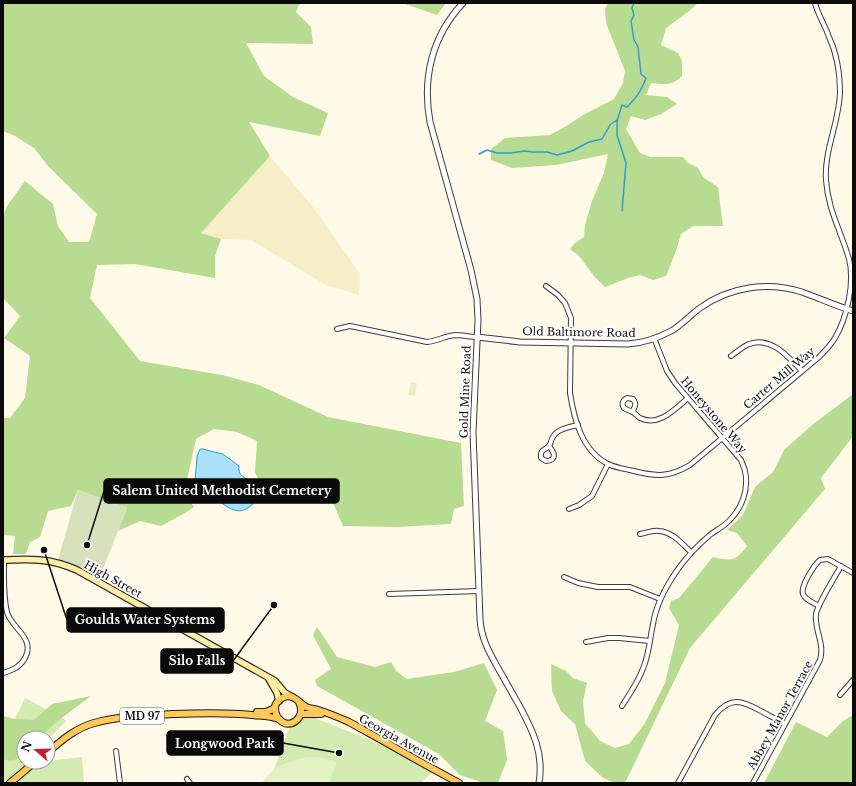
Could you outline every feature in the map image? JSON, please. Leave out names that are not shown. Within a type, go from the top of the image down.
[{"type":"main road","name":"High Street","points":[[3,560],[46,560],[58,563],[84,574],[275,681],[285,693],[292,697]]},
{"type":"main road","points":[[268,677],[277,693],[279,701]]},
{"type":"main road","points":[[279,719],[275,712],[275,708],[279,701],[285,697],[292,697]]},
{"type":"main road","name":"MD 97","points":[[292,697],[300,702]]},
{"type":"main road","points":[[300,702],[302,710],[301,714]]},
{"type":"main road","name":"Georgia Avenue","points":[[300,702],[307,708],[321,711],[353,724],[459,783]]},
{"type":"main road","name":"MD 97","points":[[245,714],[252,712],[266,712],[275,708]]},
{"type":"main road","name":"MD 97","points":[[56,745],[81,728],[94,723],[117,719],[155,715],[204,713],[272,716],[285,723],[293,722],[299,718],[301,714]]},
{"type":"main road","name":"Georgia Avenue","points":[[301,714],[329,714]]},
{"type":"main road","points":[[10,783],[26,770]]},
{"type":"street","name":"Gold Mine Road","points":[[463,3],[448,22],[435,47],[429,71],[427,103],[430,122],[474,281],[478,309],[473,421],[480,625],[488,650],[535,737],[540,758],[539,783]]},
{"type":"street","name":"Carter Mill Way","points":[[546,286],[558,295],[565,304],[571,318],[570,393],[583,439],[598,457],[608,464],[648,475],[670,474],[680,471],[690,465],[819,357],[835,338],[840,327],[847,309],[851,286],[849,260],[830,207],[826,178],[828,150],[838,110],[840,93],[839,75],[837,60],[830,38],[819,16],[815,3]]},
{"type":"street","name":"Old Baltimore Road","points":[[477,337],[520,342],[628,344],[646,342],[672,330],[712,300],[730,292],[766,286],[800,292],[853,311]]},
{"type":"street","points":[[337,329],[350,326],[427,342],[432,342],[455,335],[477,337]]},
{"type":"street","name":"Honeystone Way","points":[[622,706],[640,678],[645,664],[660,599],[675,573],[691,552],[711,534],[728,522],[737,511],[744,498],[746,488],[745,471],[741,460],[675,383],[667,371],[654,338]]},
{"type":"street","points":[[731,356],[749,344],[764,343],[781,350],[802,371]]},
{"type":"street","points":[[632,412],[639,418],[647,421],[657,420],[668,416],[688,398]]},
{"type":"street","points":[[549,446],[553,435],[560,430],[578,425]]},
{"type":"street","points":[[569,509],[579,505],[592,496],[608,464]]},
{"type":"street","points":[[640,534],[659,531],[667,532],[691,552]]},
{"type":"street","points":[[819,606],[807,599],[803,595],[802,590],[816,563],[820,560],[828,559],[853,574]]},
{"type":"street","points":[[3,560],[4,597],[8,614],[28,643],[28,650],[23,661],[13,670],[3,673]]},
{"type":"street","name":"Abbey Manor Terrace","points":[[753,783],[820,660],[822,646],[816,623],[816,614],[841,566]]},
{"type":"street","points":[[564,577],[578,583],[598,587],[630,587],[660,599]]},
{"type":"street","points":[[388,594],[479,591]]},
{"type":"street","points":[[586,642],[614,638],[650,642]]},
{"type":"street","points":[[840,696],[853,680]]},
{"type":"street","points":[[678,783],[715,715],[726,705],[741,702],[748,704],[785,724]]},
{"type":"street","points":[[116,751],[120,783]]},
{"type":"shaded area","points":[[270,156],[316,211],[360,274],[359,295],[326,285],[251,240],[221,239],[201,233]]},
{"type":"green space","points":[[3,3],[300,3],[296,12],[311,27],[313,44],[246,43],[264,76],[293,97],[328,113],[320,136],[249,122],[270,156],[201,233],[221,239],[215,256],[215,278],[135,264],[97,265],[90,298],[140,361],[222,375],[259,385],[328,417],[461,443],[464,506],[454,509],[451,524],[396,527],[343,526],[331,498],[263,489],[255,472],[257,441],[237,432],[214,429],[196,439],[184,493],[194,507],[185,513],[161,526],[140,521],[118,531],[127,508],[78,490],[71,506],[48,511],[40,537],[30,542],[26,554],[13,554],[15,536],[3,535],[3,418],[10,418],[25,398],[30,356],[4,338],[20,316],[3,298],[3,216],[7,206],[25,181],[53,204],[58,226],[69,242],[89,242],[97,214],[48,166],[34,148],[15,136],[3,131]]},
{"type":"green space","points":[[400,3],[446,3],[437,15]]},
{"type":"green space","points":[[608,3],[698,3],[666,28],[661,45],[678,53],[682,61],[682,76],[678,80],[671,83],[651,83],[646,95],[667,97],[677,104],[661,114],[645,120],[631,116],[626,129],[640,153],[651,157],[683,157],[688,163],[698,168],[703,177],[718,187],[723,226],[693,226],[681,234],[666,276],[653,280],[640,275],[605,287],[594,276],[579,256],[570,249],[575,243],[584,237],[585,225],[592,201],[604,173],[608,154],[556,165],[512,168],[491,160],[491,149],[505,138],[550,135],[583,115],[614,99],[623,83],[625,71],[606,23],[605,9]]},
{"type":"green space","points":[[411,382],[417,383],[415,396],[408,395]]},
{"type":"green space","points":[[853,394],[853,436],[821,478],[825,489],[690,648],[625,783],[614,783],[602,777],[585,761],[575,724],[561,711],[552,691],[551,664],[566,671],[573,678],[587,683],[583,701],[585,723],[600,741],[615,748],[629,744],[645,723],[665,683],[679,625],[669,608],[671,601],[679,598],[713,557],[732,559],[736,558],[743,551],[747,546],[737,533],[727,530],[743,515],[755,487],[773,472],[784,450],[812,425]]},
{"type":"green space","points":[[78,490],[127,508],[99,579],[80,568],[58,560]]},
{"type":"green space","points":[[317,627],[337,657],[375,667],[391,662],[397,672],[407,679],[454,672],[484,663],[497,690],[485,721],[503,731],[507,760],[498,783],[484,783],[460,775],[439,754],[317,686],[315,680],[331,669],[313,635]]},
{"type":"green space","points":[[91,696],[48,730],[16,730],[16,759],[3,759],[3,716],[15,719],[34,720],[52,704]]},
{"type":"green space","points":[[25,698],[63,718],[66,721],[56,731],[16,730],[16,770],[56,770],[56,760],[82,757],[84,783],[3,783],[3,724],[13,723]]},
{"type":"green space","points":[[853,715],[853,780],[851,783],[764,783],[796,722],[827,737],[843,721]]},
{"type":"green space","points":[[305,718],[315,718],[390,748],[433,772],[421,783],[269,783],[290,726]]},
{"type":"green space","points":[[308,757],[322,758],[337,762],[329,783],[262,783],[266,777],[282,765]]},
{"type":"water","points":[[200,449],[223,454],[239,466],[241,475],[254,483],[256,486],[257,492],[252,505],[244,510],[234,510],[211,496],[199,491],[195,482],[197,456]]},
{"type":"waterway","points":[[622,211],[626,163],[617,135],[617,121],[622,105],[627,107],[640,90],[646,78],[641,74],[638,47],[634,40],[631,21],[634,15],[632,8],[634,3]]},
{"type":"waterway","points":[[479,154],[487,150],[497,153],[524,151],[547,152],[557,155],[572,151],[589,142],[602,139],[610,125],[617,120]]},
{"type":"place","name":"Salem United Methodist Cemetery","points":[[87,545]]},
{"type":"place","name":"Goulds Water Systems","points":[[44,550]]},
{"type":"place","name":"Silo Falls","points":[[274,605]]},
{"type":"place","name":"Longwood Park","points":[[339,753]]}]
